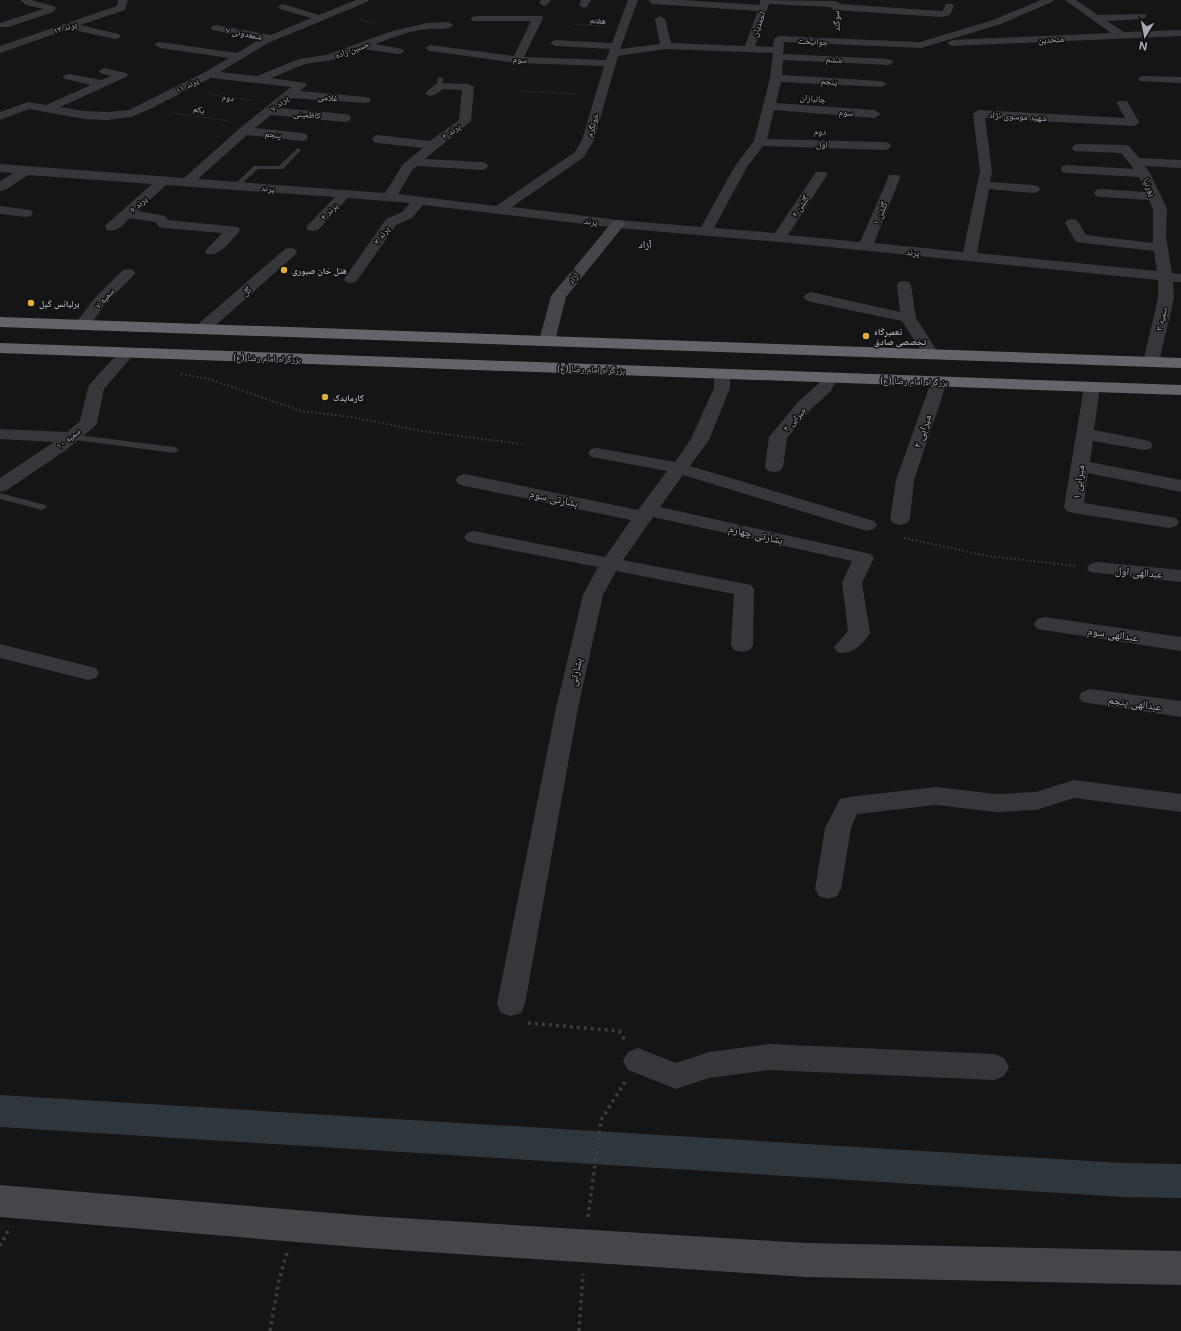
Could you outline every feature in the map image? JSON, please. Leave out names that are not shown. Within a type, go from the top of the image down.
[{"type":"highway","points":[[0,322],[1181,363]]},
{"type":"highway","name":"بزرگراه امام رضا (ع)","points":[[0,348],[1181,390]]},
{"type":"main road","name":"آزاد","points":[[547,341],[558,296],[618,224]]},
{"type":"main road","points":[[0,1201],[368,1232],[584,1244],[806,1260],[998,1262],[1181,1268]]},
{"type":"street","points":[[2,24],[50,10],[51,8],[29,3],[25,0]]},
{"type":"street","name":"پرند ۱۳","points":[[0,50],[122,8],[123,0]]},
{"type":"street","name":"پرند ۱۱","points":[[0,116],[28,105],[84,115],[108,116],[131,113],[144,108],[209,74],[272,38],[364,0]]},
{"type":"street","name":"خونگرم","points":[[499,210],[580,154],[588,140],[600,94],[622,27],[633,0]]},
{"type":"street","name":"جوانبخت","points":[[778,54],[779,40],[836,38],[921,45],[997,22],[1049,0]]},
{"type":"street","points":[[1070,0],[1098,18],[1121,36]]},
{"type":"street","points":[[653,1],[835,6],[941,14],[947,13],[949,6]]},
{"type":"street","name":"احمدیان","points":[[749,48],[764,3]]},
{"type":"street","points":[[1098,18],[1144,14],[1138,5]]},
{"type":"street","points":[[283,7],[320,18]]},
{"type":"street","points":[[476,19],[538,18],[517,60]]},
{"type":"street","points":[[660,19],[666,46]]},
{"type":"street","points":[[2,24],[43,34]]},
{"type":"street","name":"حسین زاده","points":[[258,79],[303,61],[328,58],[360,45],[406,31],[427,26],[448,25]]},
{"type":"street","points":[[69,26],[115,36]]},
{"type":"street","name":"شمعدونی ۷","points":[[216,28],[272,38]]},
{"type":"street","name":"متحدین","points":[[921,45],[1181,33]]},
{"type":"street","name":"ششم","points":[[613,54],[666,46],[718,42],[778,54],[889,62]]},
{"type":"street","points":[[555,43],[613,54]]},
{"type":"street","points":[[160,45],[239,56]]},
{"type":"street","points":[[360,45],[399,51]]},
{"type":"street","name":"سوم","points":[[430,48],[517,60],[613,54]]},
{"type":"street","points":[[706,231],[741,166],[760,142],[770,106],[776,94],[778,54]]},
{"type":"street","points":[[46,109],[122,75],[104,71]]},
{"type":"street","name":"پرند ۷","points":[[187,183],[248,128],[301,85],[209,74]]},
{"type":"street","points":[[69,77],[102,84]]},
{"type":"street","name":"پنجم","points":[[776,78],[881,84]]},
{"type":"street","points":[[1144,79],[1181,80]]},
{"type":"street","name":"پرند ۳","points":[[389,197],[408,167],[433,145],[465,121],[468,87],[437,86]]},
{"type":"street","name":"غلامی","points":[[290,94],[365,100]]},
{"type":"street","name":"شهید موسوی نژاد","points":[[969,257],[986,171],[979,114],[1133,122],[1123,103]]},
{"type":"street","points":[[1029,104],[1033,117]]},
{"type":"street","name":"سوم","points":[[770,106],[874,114]]},
{"type":"street","name":"کاظمینی","points":[[273,107],[345,118]]},
{"type":"street","points":[[1078,107],[1083,120]]},
{"type":"street","name":"پنجم","points":[[248,128],[302,137]]},
{"type":"street","points":[[763,128],[778,129]]},
{"type":"street","points":[[378,140],[433,145]]},
{"type":"street","name":"اول","points":[[760,142],[885,146]]},
{"type":"street","name":"پورنیا","points":[[1078,148],[1124,149],[1139,167],[1160,209],[1159,236],[1165,276]]},
{"type":"street","points":[[414,162],[482,166]]},
{"type":"street","points":[[1067,169],[1181,164]]},
{"type":"street","name":"پرند","points":[[0,168],[389,197],[618,224],[779,238],[1181,278]]},
{"type":"street","points":[[0,187],[26,171]]},
{"type":"street","name":"گلشن ۲","points":[[779,238],[821,175]]},
{"type":"street","name":"گلشن ۱","points":[[865,247],[894,178]]},
{"type":"street","name":"پرند ۶","points":[[112,227],[164,181]]},
{"type":"street","points":[[983,185],[1033,189]]},
{"type":"street","points":[[1101,193],[1154,196]]},
{"type":"street","name":"پرند ۴","points":[[313,227],[345,194]]},
{"type":"street","name":"پرند ۲","points":[[351,279],[391,222],[407,215],[419,201]]},
{"type":"street","points":[[0,210],[26,213]]},
{"type":"street","points":[[128,213],[160,219],[164,224],[233,230],[212,251]]},
{"type":"street","points":[[1072,223],[1081,239],[1161,248]]},
{"type":"street","name":"گل","points":[[202,329],[290,252]]},
{"type":"street","name":"سمیه ۷","points":[[83,324],[99,302],[128,273]]},
{"type":"street","name":"سمیه ۳","points":[[1151,362],[1166,298],[1165,276]]},
{"type":"street","points":[[904,285],[908,318],[931,354]]},
{"type":"street","points":[[811,297],[908,318]]},
{"type":"street","name":"سمیه ۱۰","points":[[0,486],[70,438],[88,423],[96,388],[127,353]]},
{"type":"street","name":"بشارتی","points":[[511,1004],[567,708],[593,595],[610,564],[700,440],[722,388],[722,374]]},
{"type":"street","name":"میرابی ۳","points":[[774,467],[778,437],[804,406],[824,388],[830,378]]},
{"type":"street","name":"میرابی ۲","points":[[900,519],[905,480],[938,382]]},
{"type":"street","name":"میرابی ۱","points":[[1092,387],[1074,507],[1168,522]]},
{"type":"street","points":[[0,434],[70,438]]},
{"type":"street","points":[[1085,434],[1144,445]]},
{"type":"street","points":[[597,453],[679,468],[867,525]]},
{"type":"street","points":[[1080,466],[1181,486]]},
{"type":"street","name":"بشارتی سوم","points":[[465,480],[646,513]]},
{"type":"street","name":"بشارتی چهارم","points":[[646,513],[864,558],[852,583],[859,633],[845,647]]},
{"type":"street","points":[[474,537],[744,590],[742,645]]},
{"type":"street","name":"عبدالهی اول","points":[[1097,568],[1181,576]]},
{"type":"street","name":"عبدالهی سوم","points":[[1045,624],[1181,644]]},
{"type":"street","points":[[0,651],[88,673]]},
{"type":"street","name":"عبدالهی پنجم","points":[[1090,697],[1181,709]]},
{"type":"street","points":[[828,890],[838,828],[848,806],[936,796],[996,803],[1036,801],[1074,789],[1181,803]]},
{"type":"street","points":[[638,1061],[676,1076],[709,1065],[768,1057],[994,1067]]},
{"type":"lane","points":[[236,186],[256,167],[281,168],[298,150]]},
{"type":"lane","points":[[70,438],[175,450]]},
{"type":"lane","points":[[0,496],[42,507]]},
{"type":"path","points":[[332,12],[406,31]]},
{"type":"path","name":"هفتم","points":[[572,24],[622,27]]},
{"type":"path","name":"دوم","points":[[178,90],[273,107]]},
{"type":"path","points":[[515,91],[600,94]]},
{"type":"path","name":"یکم","points":[[144,108],[248,128]]},
{"type":"path","points":[[179,373],[209,379],[301,411],[352,416],[421,431],[520,444]]},
{"type":"path","points":[[867,525],[912,540],[988,556],[1097,568]]},
{"type":"path","points":[[511,1004],[523,1022],[619,1031],[638,1061],[601,1120],[590,1208]]},
{"type":"path","points":[[270,1331],[279,1280],[295,1226]]},
{"type":"path","points":[[579,1331],[581,1321],[584,1244]]},
{"type":"waterway","points":[[0,1111],[1123,1180],[1181,1181]]},
{"type":"place","name":"هتل خان صبوری","points":[[284,270]]},
{"type":"place","name":"برلیانس گیل","points":[[31,303]]},
{"type":"place","name":"تعمیرگاه تخصصی صادق","points":[[866,336]]},
{"type":"place","name":"کارمایدک","points":[[325,397]]},
{"type":"district","name":"آزاد","points":[[645,244]]}]
